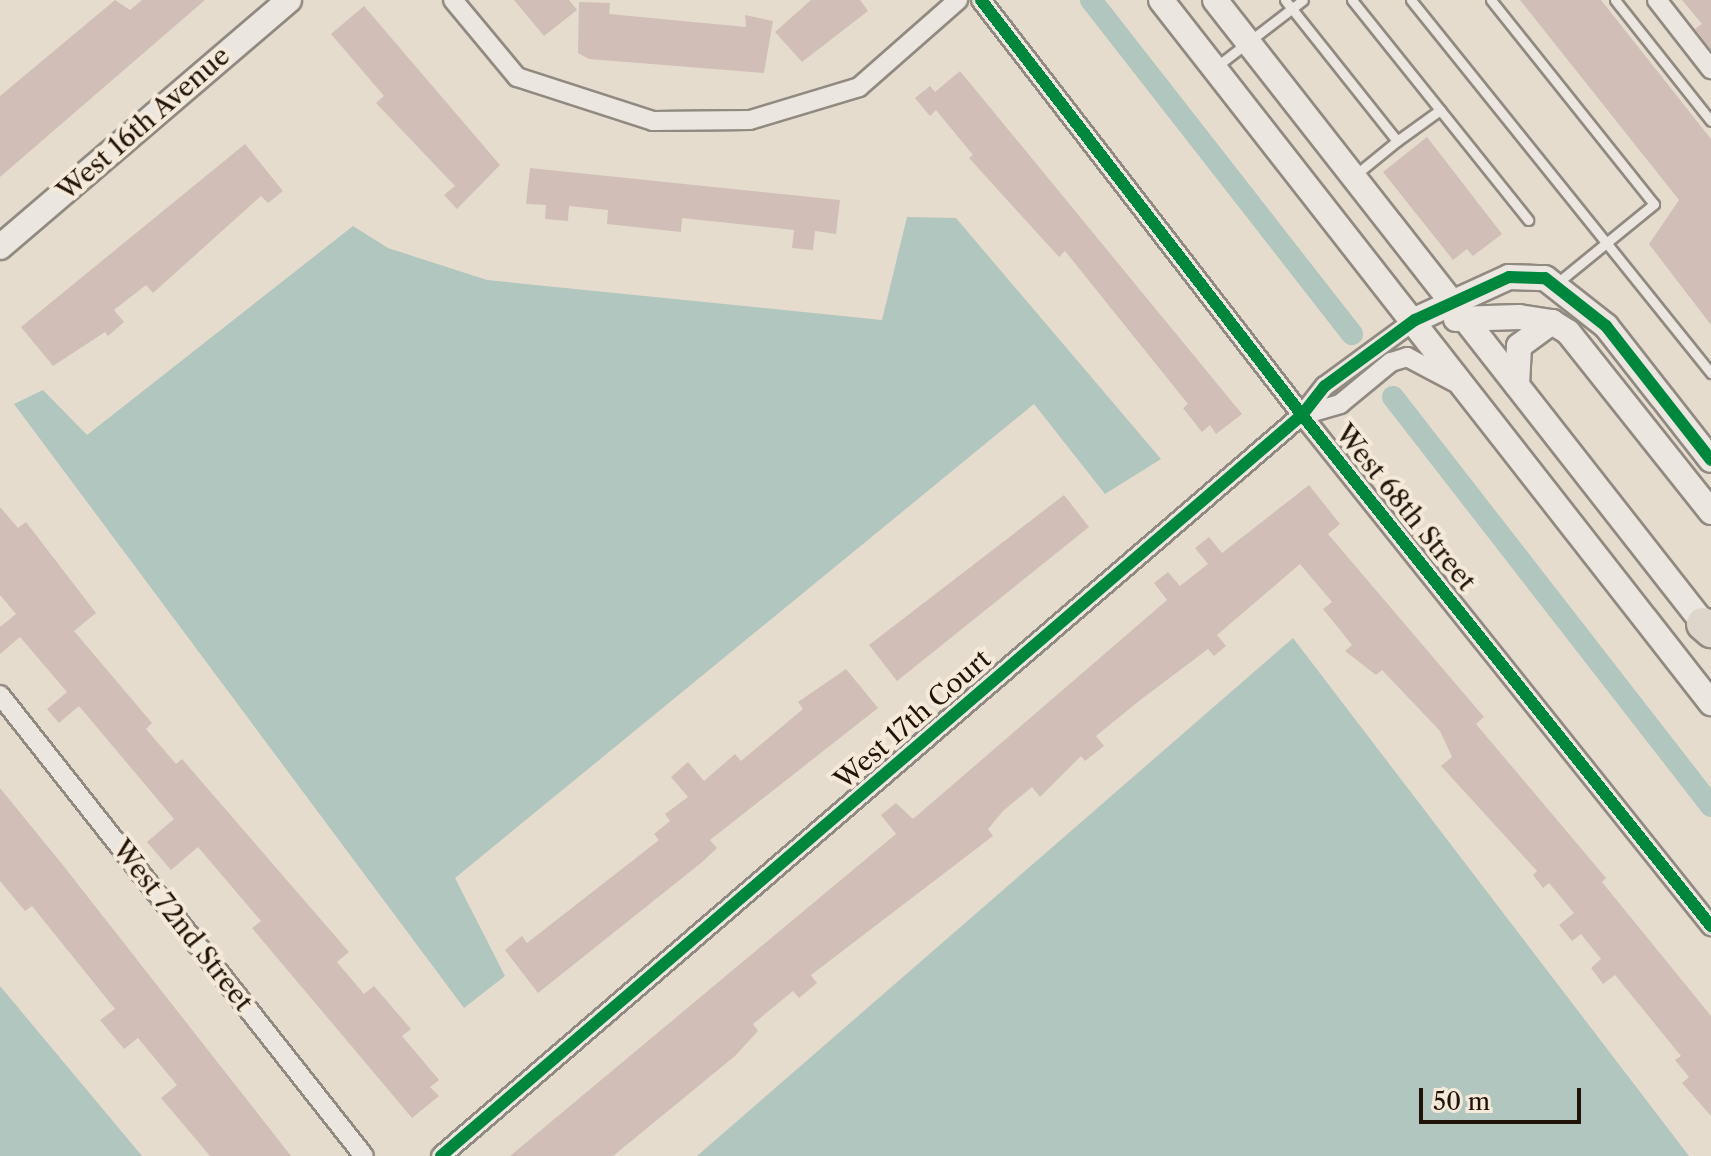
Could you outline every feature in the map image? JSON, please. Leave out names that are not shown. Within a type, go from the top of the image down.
[{"type":"main road","name":"West 16th Avenue","points":[[0,247],[289,0]]},
{"type":"main road","points":[[1161,0],[1415,320],[1711,703]]},
{"type":"main road","points":[[1215,0],[1708,629]]},
{"type":"main road","points":[[1459,311],[1509,277],[1551,281],[1606,326],[1711,460]]},
{"type":"main road","points":[[1415,320],[1459,311],[1552,322],[1578,343],[1711,512]]},
{"type":"main road","points":[[1517,385],[1519,346],[1552,322]]},
{"type":"main road","points":[[1675,466],[1711,482]]},
{"type":"street","points":[[453,0],[517,77],[653,121],[750,120],[859,87],[958,0]]},
{"type":"street","name":"West 68th Street","points":[[981,0],[1302,415],[1711,926]]},
{"type":"street","points":[[1657,0],[1711,69]]},
{"type":"street","name":"West 17th Court","points":[[441,1156],[1302,415],[1325,386],[1415,320]]},
{"type":"street","name":"West 17th Court","points":[[1302,415],[1340,404],[1391,362],[1407,357],[1472,394]]},
{"type":"street","name":"West 72nd Street","points":[[0,695],[364,1156]]},
{"type":"lane","points":[[1285,0],[1397,141]]},
{"type":"lane","points":[[1216,67],[1303,0]]},
{"type":"lane","points":[[1352,0],[1528,220]]},
{"type":"lane","points":[[1411,0],[1604,245],[1711,373]]},
{"type":"lane","points":[[1491,0],[1654,204],[1604,245],[1551,281]]},
{"type":"lane","points":[[1615,0],[1711,121]]},
{"type":"lane","points":[[1354,176],[1440,110]]},
{"type":"shaded area","points":[[907,217],[956,218],[1161,459],[1105,494],[1034,404],[455,878],[505,976],[464,1008],[14,404],[43,390],[87,435],[353,226],[388,248],[487,280],[882,320]]},
{"type":"shaded area","points":[[1293,638],[1689,1156],[697,1156]]},
{"type":"shaded area","points":[[0,986],[142,1156],[0,1156]]},
{"type":"building","points":[[115,0],[130,10],[142,0],[205,0],[0,177],[0,96]]},
{"type":"building","points":[[514,0],[569,0],[577,10],[544,36]]},
{"type":"building","points":[[811,0],[860,0],[868,11],[802,62],[775,32]]},
{"type":"building","points":[[1520,0],[1601,0],[1711,139],[1711,325],[1649,244],[1679,200]]},
{"type":"building","points":[[1682,0],[1711,0],[1711,50],[1695,29],[1702,24]]},
{"type":"building","points":[[579,2],[610,3],[609,14],[746,27],[745,15],[773,21],[764,73],[589,59],[578,53]]},
{"type":"building","points":[[364,6],[500,165],[457,209],[444,195],[455,186],[376,103],[384,96],[331,34]]},
{"type":"building","points":[[960,71],[1242,414],[1216,434],[1210,425],[1202,432],[1183,408],[1188,404],[1065,251],[1059,257],[969,158],[973,155],[936,110],[930,116],[915,98],[930,86],[935,92]]},
{"type":"building","points":[[1427,137],[1502,234],[1473,256],[1467,249],[1453,260],[1383,172]]},
{"type":"building","points":[[245,144],[283,191],[268,203],[261,196],[153,293],[146,285],[114,310],[124,322],[108,336],[105,332],[53,366],[21,327]]},
{"type":"building","points":[[530,168],[840,200],[836,234],[815,231],[813,250],[792,248],[794,230],[682,218],[681,232],[607,224],[608,210],[569,206],[568,221],[545,219],[546,205],[526,204]]},
{"type":"building","points":[[1309,485],[1340,524],[1328,534],[1484,717],[1476,724],[1606,878],[1602,882],[1711,1016],[1711,1116],[1682,1083],[1689,1077],[1675,1060],[1681,1056],[1615,975],[1603,984],[1591,968],[1601,959],[1581,934],[1572,941],[1559,925],[1574,913],[1549,883],[1543,888],[1533,875],[1537,871],[1441,766],[1452,757],[1440,731],[1382,670],[1376,675],[1345,651],[1352,645],[1323,609],[1332,602],[1300,564],[1217,635],[1226,646],[1214,656],[1208,649],[1139,701],[1096,736],[1104,746],[1085,761],[1081,756],[1040,797],[1032,787],[1003,811],[988,829],[993,836],[811,975],[817,983],[799,998],[793,991],[753,1024],[758,1031],[735,1056],[613,1156],[510,1156],[896,834],[881,815],[896,803],[913,819],[1167,600],[1154,583],[1168,572],[1180,586],[1208,564],[1195,548],[1209,537],[1222,553]]},
{"type":"building","points":[[1064,495],[1089,527],[897,681],[869,645]]},
{"type":"building","points":[[0,507],[18,528],[26,522],[96,613],[74,631],[152,723],[146,729],[176,764],[182,759],[349,952],[337,962],[364,994],[374,986],[411,1029],[402,1036],[439,1080],[430,1087],[439,1096],[412,1118],[252,928],[261,921],[198,847],[171,870],[147,842],[174,819],[79,706],[59,723],[47,709],[67,692],[20,637],[0,654],[0,627],[16,614],[0,595]]},
{"type":"building","points":[[846,669],[878,708],[710,840],[717,848],[701,863],[538,993],[505,950],[522,936],[527,943],[659,840],[654,834],[670,821],[665,814],[688,797],[671,777],[688,762],[704,781],[735,754],[741,761],[803,709],[798,702]]},
{"type":"building","points":[[0,788],[291,1156],[210,1156],[161,1098],[177,1085],[138,1038],[124,1049],[100,1020],[115,1009],[32,906],[25,911],[0,881]]},
{"type":"waterway","points":[[1091,0],[1352,334]]},
{"type":"waterway","points":[[1393,397],[1711,806]]},
{"type":"cycle path","points":[[981,0],[1302,415],[1711,926]]},
{"type":"cycle path","points":[[441,1156],[1302,415],[1325,386],[1415,320],[1509,277],[1545,278],[1606,326],[1711,460]]}]
